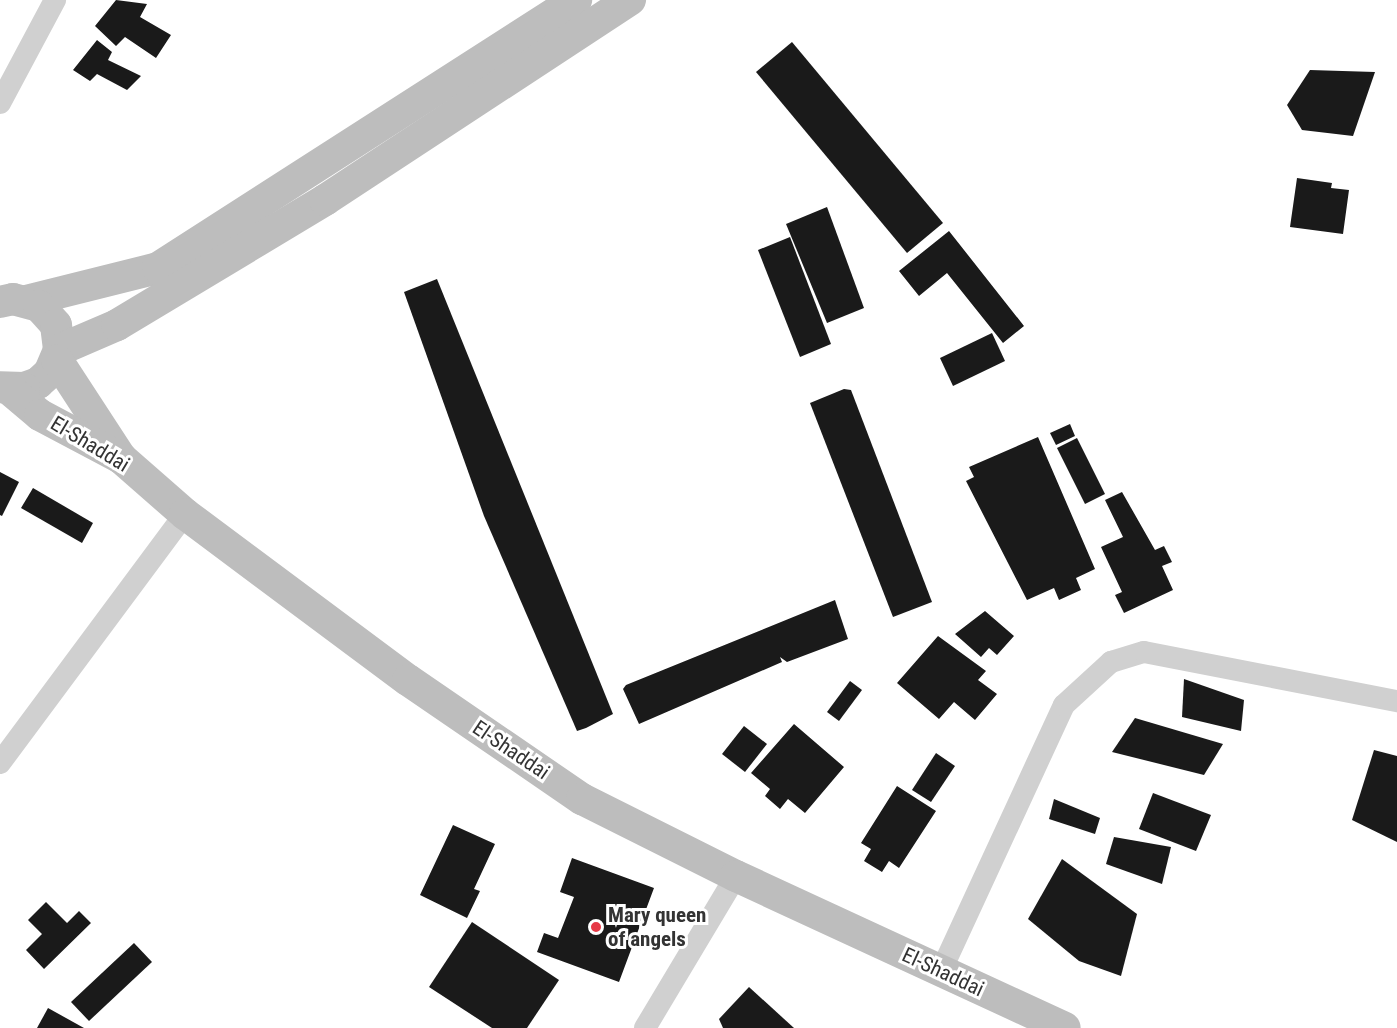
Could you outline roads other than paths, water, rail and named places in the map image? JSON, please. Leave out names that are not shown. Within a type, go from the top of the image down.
[{"type":"street","points":[[0,103],[55,0]]},
{"type":"street","points":[[4,388],[38,383],[58,355],[117,325],[315,206],[522,54],[576,0]]},
{"type":"street","points":[[13,301],[158,268],[522,54],[630,0]]},
{"type":"street","points":[[13,301],[52,320],[58,355],[121,458]]},
{"type":"street","name":"El-Shaddai","points":[[4,388],[40,415],[121,458],[185,514],[408,680],[582,799],[736,876],[1065,1028]]},
{"type":"street","points":[[0,764],[185,514]]},
{"type":"street","points":[[941,971],[1064,705],[1111,662],[1144,652],[1397,702]]},
{"type":"street","points":[[645,1028],[736,876]]},
{"type":"place","name":"Mary queen of angels","points":[[596,927]]}]
